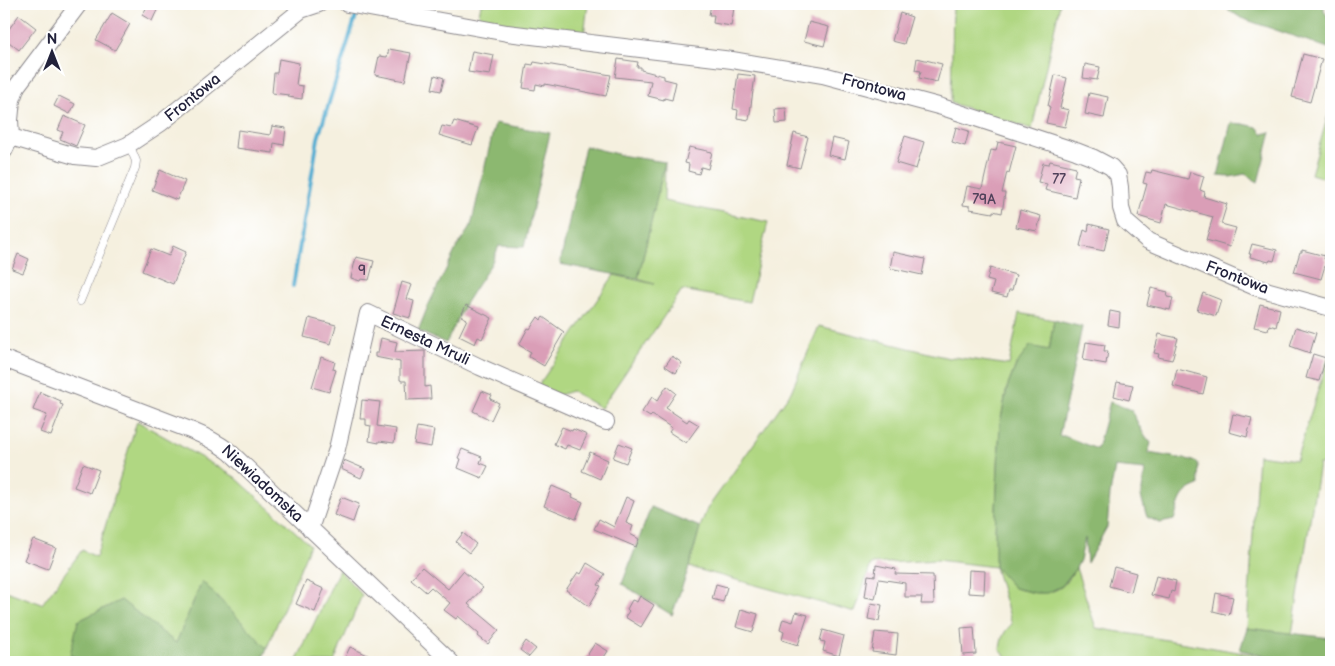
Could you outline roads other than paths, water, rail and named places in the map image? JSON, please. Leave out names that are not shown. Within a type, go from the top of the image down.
[{"type":"street","points":[[7,144],[12,100],[17,86],[79,4]]},
{"type":"street","name":"Frontowa","points":[[7,144],[53,149],[75,156],[96,158],[129,144],[161,123],[302,10],[319,4]]},
{"type":"street","name":"Frontowa","points":[[347,4],[507,33],[732,60],[823,75],[942,107],[1076,151],[1111,167],[1118,175],[1124,221],[1148,241],[1255,287],[1331,308]]},
{"type":"street","name":"Ernesta Mruli","points":[[310,529],[337,449],[368,313],[480,367],[606,422]]},
{"type":"street","name":"Niewiadomska","points":[[4,359],[211,439],[230,452],[452,662]]},
{"type":"lane","points":[[80,300],[135,168],[136,161],[129,144]]},
{"type":"waterway","points":[[293,286],[318,138],[356,16]]}]
